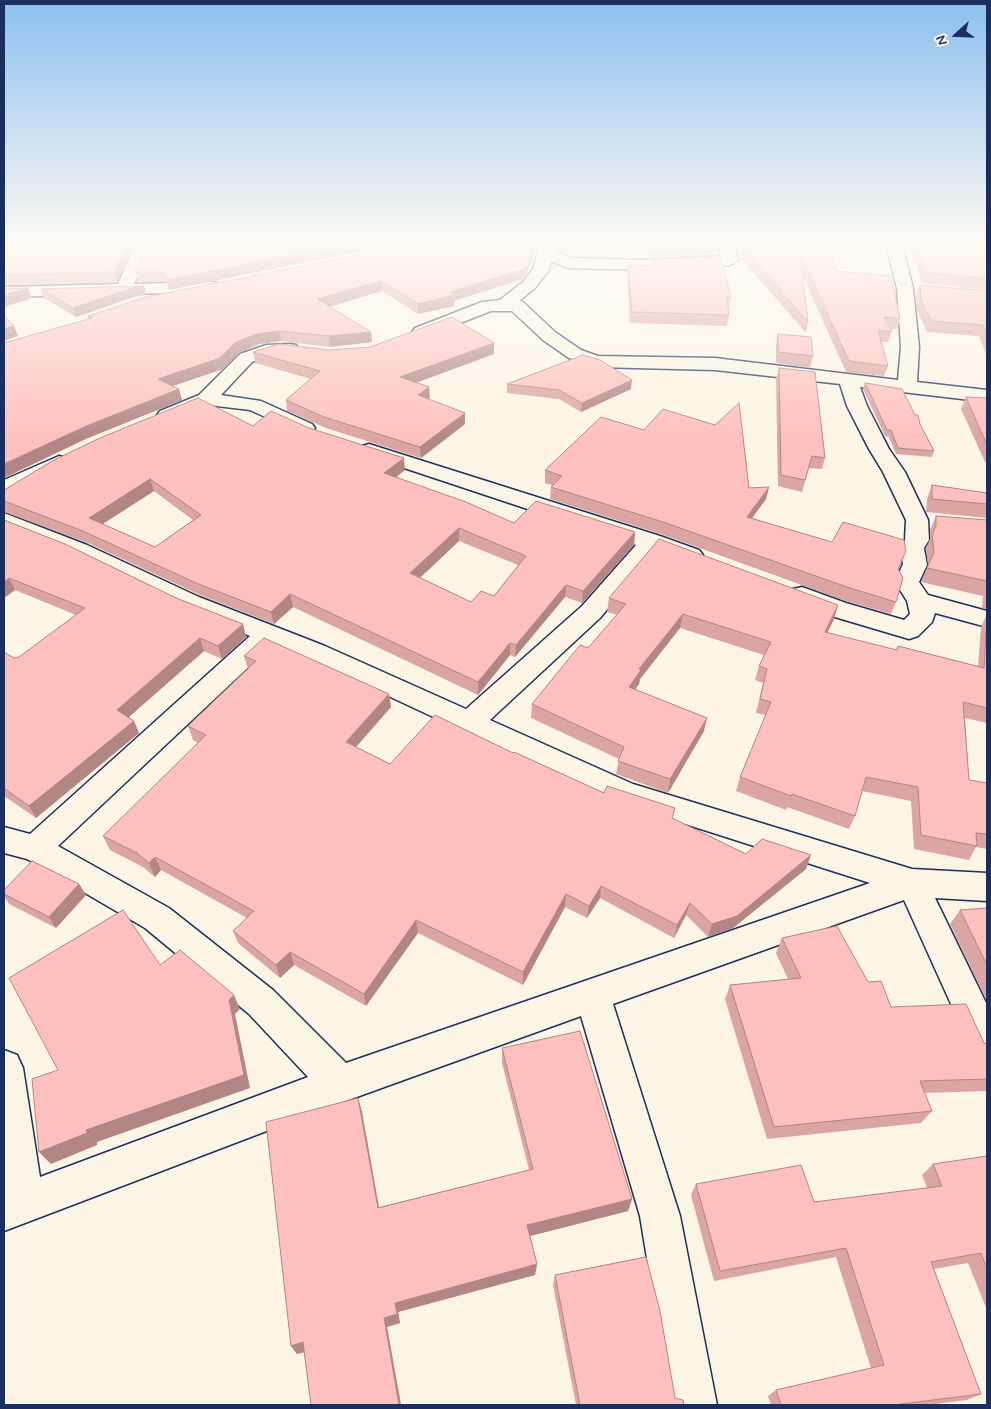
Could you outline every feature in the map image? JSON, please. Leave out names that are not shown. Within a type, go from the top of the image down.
[{"type":"street","points":[[407,337],[476,311]]},
{"type":"street","points":[[522,311],[575,354],[596,361],[715,364],[987,396]]},
{"type":"street","points":[[907,311],[910,347],[907,388]]},
{"type":"street","points":[[151,421],[206,399],[246,358],[266,350],[281,348],[310,352]]},
{"type":"street","points":[[782,588],[837,609],[909,630],[923,616],[919,601],[907,582],[910,571],[915,565],[912,548],[927,521],[898,480],[866,423],[848,379]]},
{"type":"street","points":[[206,399],[254,405],[337,440],[652,541],[708,561]]},
{"type":"street","points":[[4,488],[71,456]]},
{"type":"street","points":[[4,520],[79,550],[190,603],[316,652],[624,793],[912,883],[987,887]]},
{"type":"street","points":[[468,723],[591,612],[652,541]]},
{"type":"street","points":[[919,601],[987,619]]},
{"type":"street","points":[[268,634],[19,844],[157,918],[261,1002],[340,1084]]},
{"type":"street","points":[[4,1068],[14,1207],[340,1084],[912,883]]},
{"type":"street","points":[[912,883],[987,1043]]},
{"type":"street","points":[[592,994],[660,1216],[694,1405]]},
{"type":"building","points":[[104,311],[336,311],[371,332],[329,336],[279,331],[257,334],[236,342],[220,358],[158,379],[179,389],[84,427],[4,464],[4,343],[92,318],[88,316]]},
{"type":"building","points":[[729,311],[729,315],[632,312]]},
{"type":"building","points":[[798,311],[807,311],[808,322]]},
{"type":"building","points":[[826,311],[898,311],[900,319],[884,317],[892,331],[878,331],[888,366],[849,361]]},
{"type":"building","points":[[926,311],[987,311],[987,335],[983,325],[931,321]]},
{"type":"building","points":[[4,316],[14,326],[4,329]]},
{"type":"building","points":[[452,317],[494,343],[400,377],[429,387],[418,395],[465,413],[420,447],[324,417],[286,400],[320,371],[253,352],[279,344],[329,350],[370,347]]},
{"type":"building","points":[[778,334],[811,337],[813,356],[778,352]]},
{"type":"building","points":[[583,355],[600,360],[632,380],[582,403],[559,390],[507,384]]},
{"type":"building","points":[[779,368],[815,372],[825,458],[812,456],[805,480],[781,475]]},
{"type":"building","points":[[865,383],[902,389],[915,415],[918,415],[920,424],[934,451],[898,448],[891,430],[887,430]]},
{"type":"building","points":[[966,397],[987,398],[987,445]]},
{"type":"building","points":[[198,398],[253,426],[271,411],[309,428],[404,458],[384,473],[466,502],[514,523],[536,501],[635,532],[583,591],[566,585],[516,645],[510,643],[478,682],[290,594],[271,612],[196,583],[83,531],[4,501],[4,490],[54,460],[100,438]],"holes":[[[150,479],[201,515],[155,547],[89,518]],[[459,528],[526,556],[494,596],[481,591],[471,602],[410,573]]]},
{"type":"building","points":[[739,403],[749,488],[769,487],[747,517],[832,542],[843,522],[904,540],[906,551],[898,569],[903,578],[896,602],[847,587],[663,522],[551,487],[562,476],[545,470],[601,417],[644,430],[663,409],[715,425]]},
{"type":"building","points":[[932,485],[987,493],[987,504],[932,499]]},
{"type":"building","points":[[936,516],[987,520],[987,581],[927,568],[934,552],[932,535],[936,526]]},
{"type":"building","points":[[4,520],[65,544],[176,598],[243,624],[218,646],[200,638],[117,710],[134,721],[29,806],[4,788],[4,652],[14,658],[19,657],[85,608],[9,578],[4,582]]},
{"type":"building","points":[[659,539],[838,605],[825,632],[897,650],[898,646],[984,668],[987,620],[987,708],[963,702],[969,780],[987,783],[987,834],[976,833],[977,846],[921,835],[918,787],[866,777],[855,816],[792,794],[791,796],[740,777],[771,702],[760,699],[767,669],[759,666],[771,642],[683,614],[639,669],[641,670],[629,687],[707,718],[670,779],[618,761],[624,747],[532,704],[580,645],[588,648],[626,604],[609,598]]},
{"type":"building","points":[[264,638],[389,694],[346,742],[390,764],[435,715],[513,753],[604,793],[607,786],[675,808],[672,818],[746,854],[762,839],[811,855],[737,916],[712,924],[690,903],[677,925],[601,886],[589,906],[566,894],[523,972],[416,920],[364,994],[290,952],[276,965],[233,931],[254,911],[155,857],[149,863],[137,853],[103,836],[206,735],[188,726],[256,661],[244,656]]},
{"type":"building","points":[[32,861],[79,884],[49,917],[4,894],[4,890]]},
{"type":"building","points":[[987,908],[987,965],[960,910]]},
{"type":"building","points":[[123,910],[160,965],[180,950],[234,995],[229,1000],[244,1075],[86,1130],[87,1133],[39,1152],[32,1079],[58,1070],[9,978]]},
{"type":"building","points":[[837,926],[868,982],[881,981],[891,1007],[966,1004],[984,1043],[987,1044],[987,1079],[920,1081],[932,1111],[774,1127],[730,985],[801,978],[782,938]]},
{"type":"building","points":[[580,1031],[632,1199],[527,1225],[537,1264],[395,1303],[397,1314],[384,1318],[399,1405],[311,1405],[303,1342],[291,1346],[266,1122],[358,1098],[378,1208],[533,1169],[502,1048]]},
{"type":"building","points":[[987,1156],[987,1269],[981,1253],[931,1262],[981,1394],[893,1405],[781,1405],[776,1390],[884,1365],[846,1248],[720,1271],[696,1184],[801,1165],[814,1202],[942,1186],[933,1164]]},
{"type":"building","points":[[646,1257],[660,1311],[675,1398],[683,1400],[684,1405],[580,1405],[555,1275]]}]
